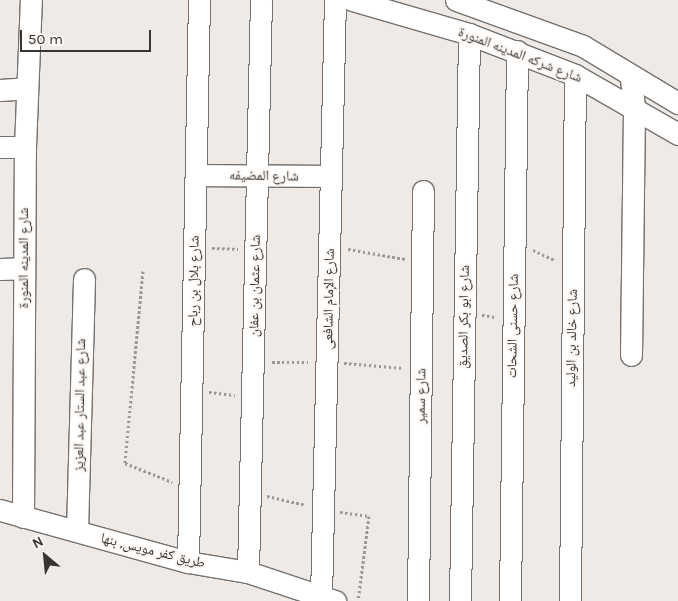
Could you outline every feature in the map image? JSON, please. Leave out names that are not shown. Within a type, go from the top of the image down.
[{"type":"street","name":"شارع المدينه المنورة","points":[[22,517],[26,88],[31,0]]},
{"type":"street","name":"شارع بلال بن رباح","points":[[188,562],[200,0]]},
{"type":"street","name":"شارع عثمان بن عفان","points":[[248,572],[254,362],[260,0]]},
{"type":"street","name":"شارع الإمام الشافعى","points":[[328,599],[324,510],[335,0]]},
{"type":"street","name":"شارع شركه المدينه المنورة","points":[[352,0],[469,34],[517,51],[575,75],[634,107],[678,134]]},
{"type":"street","name":"شارع شركه المدينه المنورة","points":[[456,0],[583,46],[678,103]]},
{"type":"street","name":"شارع ابو بكر الصديق","points":[[460,601],[469,34]]},
{"type":"street","name":"شارع حسنى الشحات","points":[[510,601],[517,51]]},
{"type":"street","name":"شارع خالد بن الوليد","points":[[570,601],[575,75]]},
{"type":"street","points":[[631,355],[634,107],[632,77]]},
{"type":"street","points":[[0,90],[26,88]]},
{"type":"street","points":[[0,147],[25,147]]},
{"type":"street","name":"شارع المضيفه","points":[[196,175],[331,176]]},
{"type":"street","name":"شارع سمير","points":[[418,601],[423,191]]},
{"type":"street","points":[[0,269],[23,268]]},
{"type":"street","name":"شارع عبد الستار عبد العزيز","points":[[77,531],[84,279]]},
{"type":"street","name":"طريق كفر مويس, بنها","points":[[0,510],[188,562],[248,572],[328,599]]},
{"type":"path","points":[[514,241],[573,269]]},
{"type":"path","points":[[195,246],[256,250]]},
{"type":"path","points":[[330,246],[422,262]]},
{"type":"path","points":[[142,271],[125,463],[190,488]]},
{"type":"path","points":[[254,362],[327,362],[421,370]]},
{"type":"path","points":[[192,390],[253,397]]},
{"type":"path","points":[[251,492],[324,510],[369,516],[358,601]]}]
